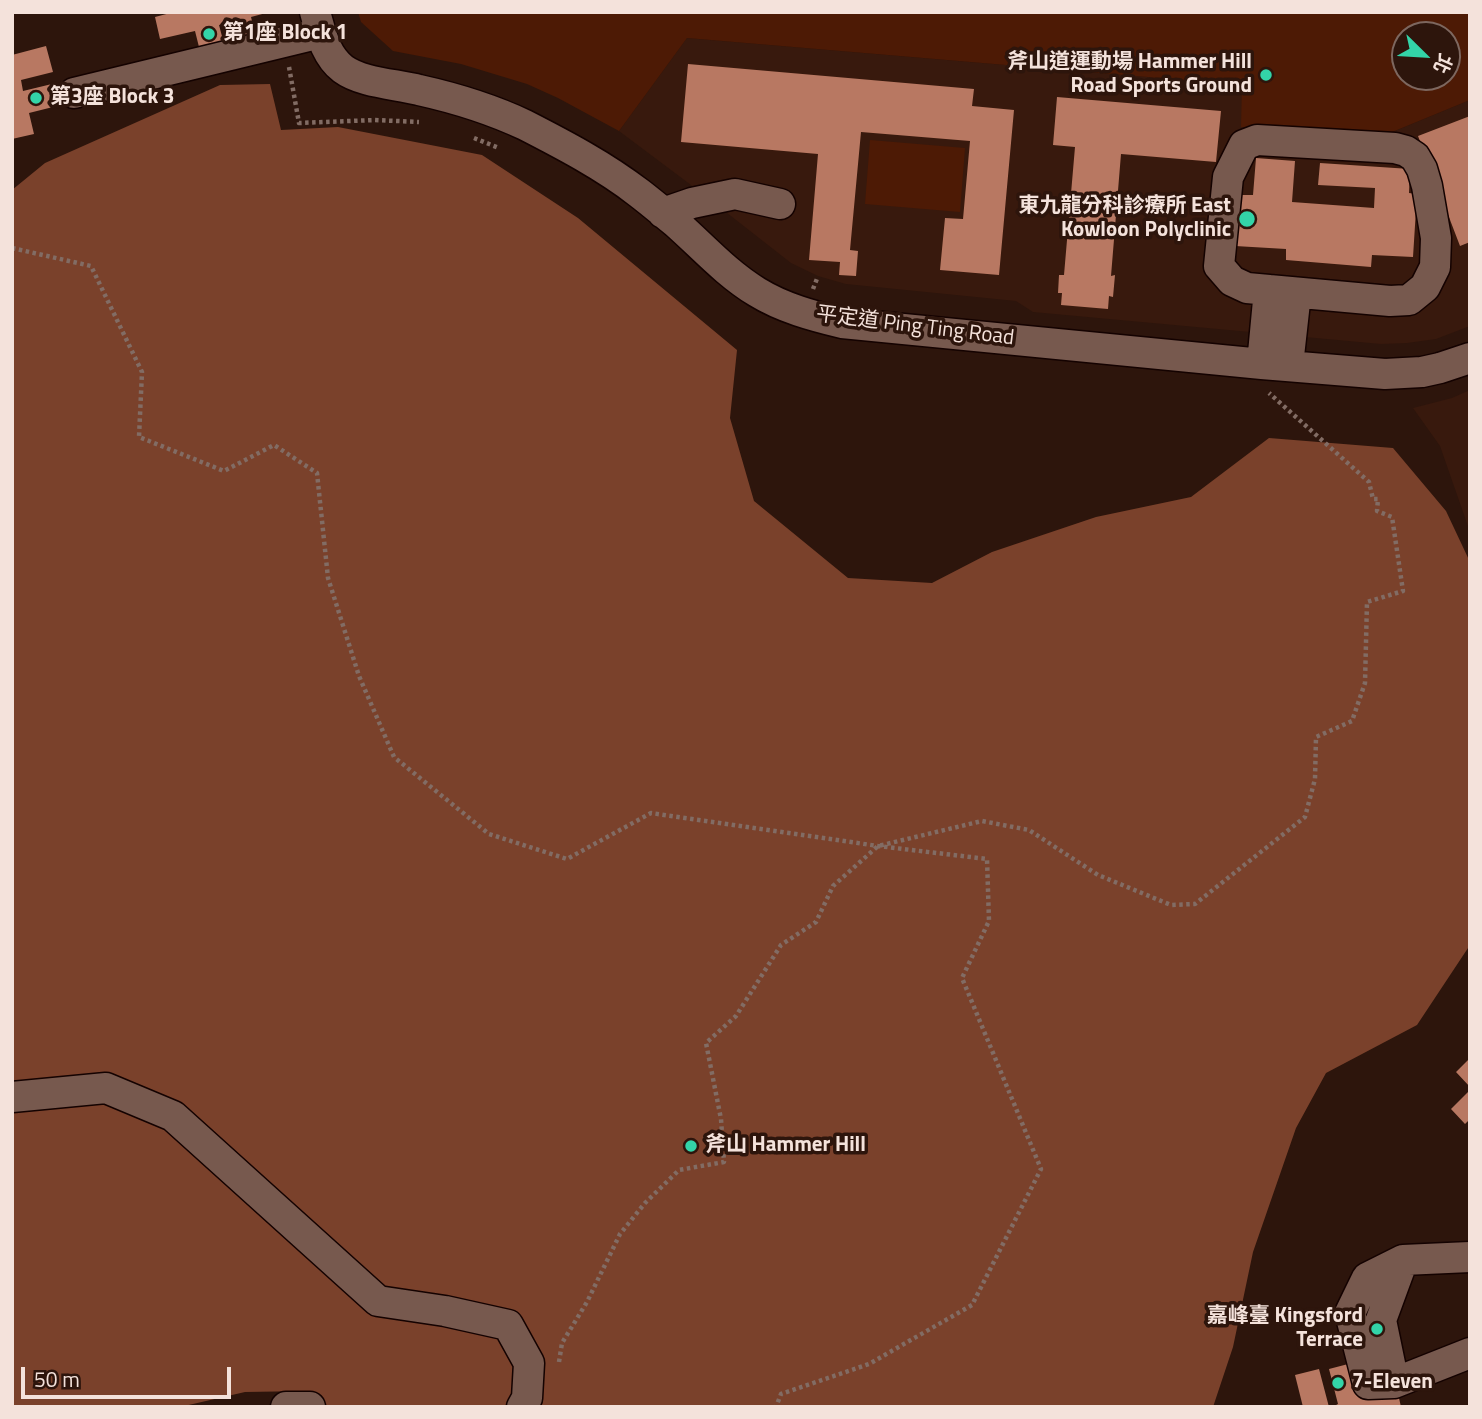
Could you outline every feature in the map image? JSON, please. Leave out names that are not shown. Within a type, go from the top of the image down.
[{"type":"street","points":[[74,93],[284,43],[318,23]]},
{"type":"street","name":"平定道 Ping Ting Road","points":[[318,23],[328,52],[334,61],[351,74],[466,102],[510,118],[553,139],[596,163],[637,191],[733,275],[758,293],[813,316],[842,323],[1271,372],[1404,374],[1440,368],[1470,358]]},
{"type":"street","points":[[1257,140],[1273,140],[1395,148],[1415,157],[1427,186],[1436,238],[1435,267],[1425,287],[1409,300],[1390,301],[1282,291],[1247,288],[1232,281],[1219,266],[1228,177],[1244,145],[1257,140]]},
{"type":"street","points":[[663,213],[692,203],[735,194],[780,204]]},
{"type":"street","points":[[1271,372],[1282,291]]},
{"type":"street","points":[[12,1097],[106,1088],[173,1116],[378,1301],[445,1311],[508,1325],[530,1363],[527,1398],[522,1407]]},
{"type":"street","points":[[1470,1257],[1403,1260],[1381,1320],[1394,1383],[1470,1353]]},
{"type":"street","points":[[286,1407],[310,1407]]},
{"type":"path","points":[[284,43],[299,123],[375,120]]},
{"type":"path","points":[[12,248],[92,265],[142,372],[139,437],[224,471],[274,445],[317,473],[328,578],[359,676],[394,757],[489,834],[567,859],[651,813],[987,859],[989,921],[962,978],[1041,1169],[972,1305],[869,1364],[781,1394],[776,1407]]},
{"type":"path","points":[[813,290],[818,276]]},
{"type":"path","points":[[558,1367],[562,1343],[587,1302],[620,1234],[645,1203],[679,1170],[724,1162],[721,1119],[706,1043],[736,1016],[780,945],[816,922],[833,886],[878,846],[982,821],[1029,830],[1098,875],[1171,905],[1183,905],[1195,904],[1305,817],[1315,779],[1316,737],[1352,721],[1365,683],[1367,602],[1403,592],[1392,517],[1377,511],[1378,499],[1373,499],[1369,482],[1271,372]]},
{"type":"shaded area","name":"斧山道運動場 Hammer Hill Road Sports Ground","points":[[358,12],[1469,12],[1470,100],[1380,137],[1241,127],[1242,85],[687,38],[619,131],[527,84],[461,64],[393,51],[361,22]]},
{"type":"shaded area","points":[[687,38],[1242,85],[1242,127],[1380,137],[1470,100],[1470,326],[1436,339],[1381,344],[1033,312],[1016,301],[846,284],[818,276],[791,263],[619,131]]},
{"type":"shaded area","points":[[270,84],[281,130],[338,127],[482,155],[578,218],[737,350],[730,418],[754,501],[848,578],[932,583],[992,552],[1096,517],[1191,497],[1269,438],[1393,448],[1446,511],[1470,562],[1470,945],[1417,1025],[1326,1073],[1296,1128],[1253,1252],[1233,1347],[1213,1407],[329,1407],[307,1391],[245,1392],[180,1407],[12,1407],[12,190],[45,163],[220,85]]},
{"type":"shaded area","points":[[870,140],[965,148],[960,212],[865,204]]},
{"type":"shaded area","points":[[1470,390],[1470,532],[1440,446],[1413,408],[1452,398]]},
{"type":"building","name":"第1座 Block 1","points":[[174,12],[266,13],[251,17],[256,37],[232,43],[227,23],[219,25],[224,44],[200,51],[195,31],[160,39],[155,17]]},
{"type":"building","name":"第3座 Block 3","points":[[46,46],[53,72],[21,80],[23,91],[56,83],[61,105],[29,113],[34,134],[12,139],[12,55]]},
{"type":"building","points":[[688,64],[974,89],[972,106],[1014,110],[999,275],[940,270],[945,218],[963,219],[970,141],[861,132],[850,250],[858,251],[856,276],[839,275],[840,262],[809,260],[818,154],[681,142]]},
{"type":"building","points":[[1057,97],[1221,111],[1216,162],[1121,154],[1111,276],[1115,275],[1113,297],[1109,296],[1108,309],[1061,305],[1062,293],[1058,293],[1059,275],[1064,275],[1075,147],[1053,145]]},
{"type":"building","points":[[1470,116],[1470,242],[1460,246],[1418,136]]},
{"type":"building","points":[[1256,158],[1295,161],[1292,202],[1374,208],[1375,188],[1318,185],[1320,163],[1410,169],[1409,193],[1417,194],[1413,257],[1372,255],[1371,267],[1286,260],[1286,249],[1235,246],[1239,195],[1253,195]]},
{"type":"building","points":[[1470,1058],[1470,1087],[1456,1072]]},
{"type":"building","points":[[1470,1090],[1470,1119],[1465,1124],[1451,1109]]},
{"type":"building","points":[[1352,1363],[1361,1398],[1397,1389],[1401,1407],[1332,1407],[1338,1404],[1329,1369]]},
{"type":"building","points":[[1319,1369],[1329,1407],[1303,1407],[1295,1375]]},
{"type":"place","name":"第1座 Block 1","points":[[209,34]]},
{"type":"place","name":"斧山道運動場 Hammer Hill Road Sports Ground","points":[[1266,75]]},
{"type":"place","name":"第3座 Block 3","points":[[36,98]]},
{"type":"place","name":"東九龍分科診療所 East Kowloon Polyclinic","points":[[1247,219]]},
{"type":"place","name":"斧山 Hammer Hill","points":[[691,1146]]},
{"type":"place","name":"嘉峰臺 Kingsford Terrace","points":[[1377,1329]]},
{"type":"place","name":"7-Eleven","points":[[1338,1383]]}]
